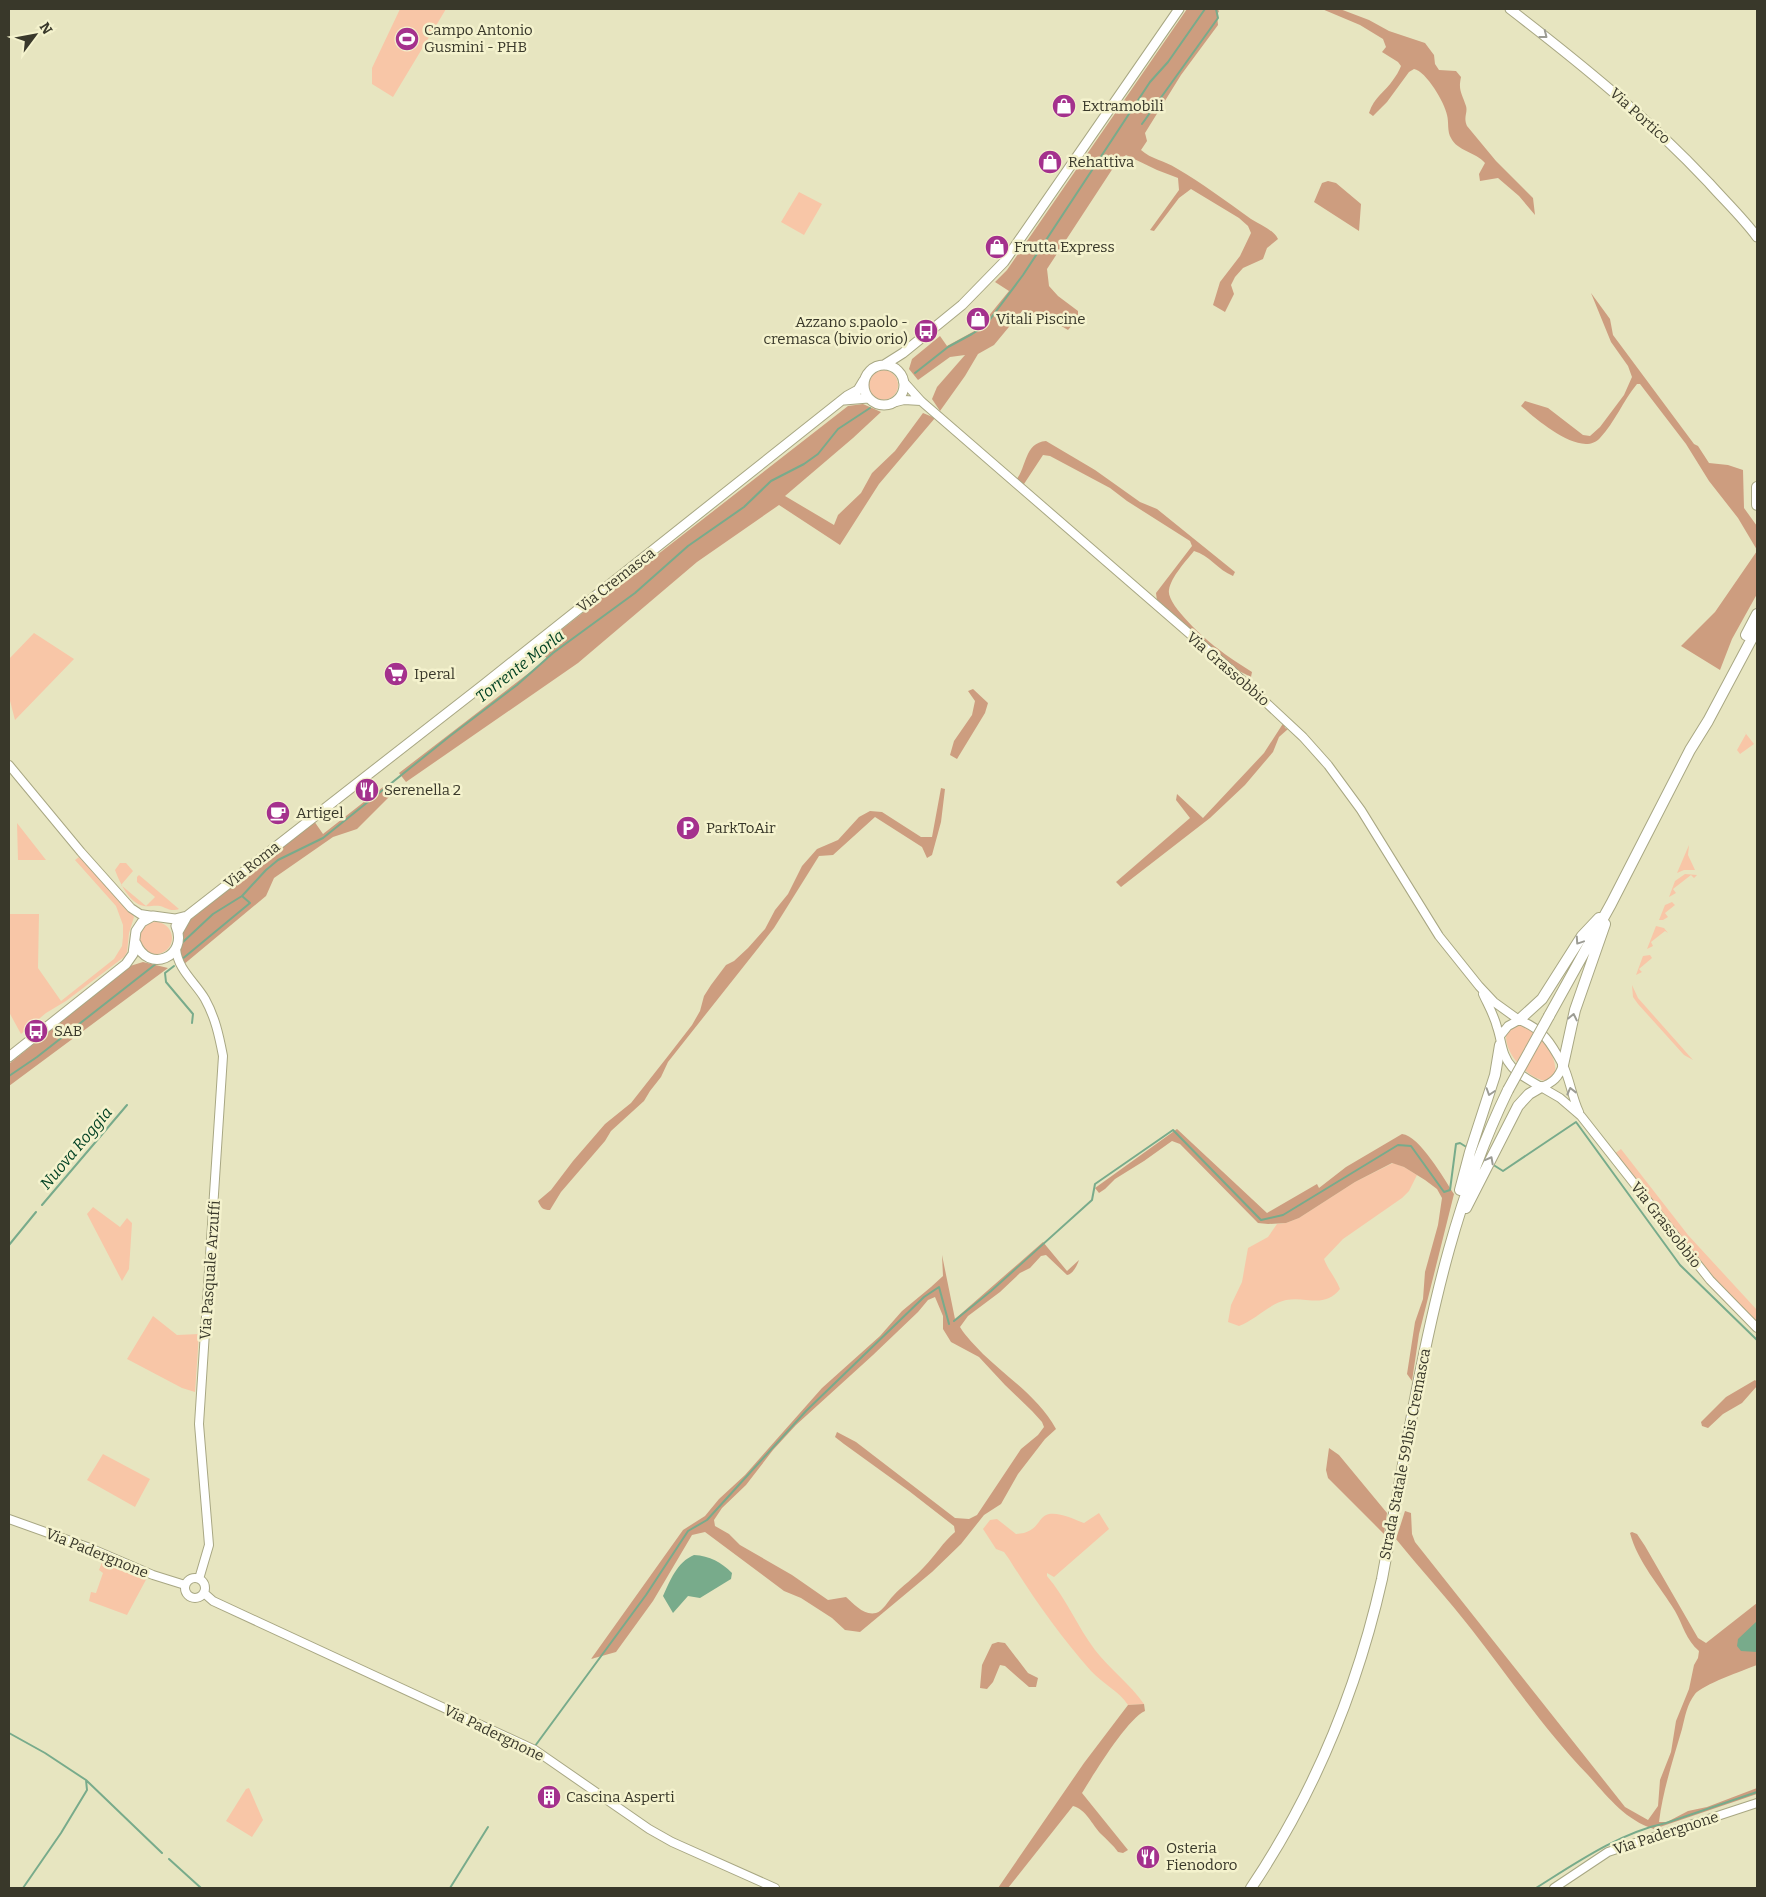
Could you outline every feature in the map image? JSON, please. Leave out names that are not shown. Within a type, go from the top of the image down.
[{"type":"highway","points":[[1757,487],[1757,504]]},
{"type":"highway","points":[[1690,750],[1703,719],[1757,614]]},
{"type":"highway","points":[[1563,1065],[1575,1010],[1611,904],[1690,750],[1757,629]]},
{"type":"highway","points":[[1519,1020],[1542,999],[1582,936],[1611,904]]},
{"type":"highway","name":"Strada Statale 591bis Cremasca","points":[[1251,1888],[1289,1827],[1325,1757],[1351,1690],[1366,1642],[1382,1579],[1430,1323],[1464,1195],[1508,1090],[1611,904]]},
{"type":"highway","points":[[1452,1235],[1458,1199],[1470,1152],[1495,1075],[1500,1040]]},
{"type":"highway","points":[[1452,1235],[1518,1106],[1529,1094],[1541,1087]]},
{"type":"highway","points":[[1246,1888],[1265,1867]]},
{"type":"highway","points":[[1256,1888],[1265,1867]]},
{"type":"main road","points":[[909,349],[902,361],[901,394],[892,403],[878,404],[868,398],[864,389],[864,380],[868,372],[873,368],[884,365],[909,349],[962,305],[1008,257],[1179,9]]},
{"type":"main road","name":"Via Portico","points":[[1510,9],[1578,62],[1678,150],[1757,237]]},
{"type":"main road","points":[[884,365],[894,368],[902,379]]},
{"type":"main road","name":"Via Cremasca","points":[[316,814],[858,390],[864,380]]},
{"type":"main road","points":[[843,400],[868,398]]},
{"type":"main road","name":"Via Roma","points":[[176,949],[178,932],[188,916],[316,814]]},
{"type":"main road","points":[[176,949],[163,959],[146,956],[138,948],[135,937],[139,926],[152,916],[168,919],[188,916]]},
{"type":"main road","points":[[168,919],[178,932]]},
{"type":"main road","points":[[9,1057],[126,964],[133,954],[136,943]]},
{"type":"main road","points":[[126,964],[146,956]]},
{"type":"street","name":"Via Grassobbio","points":[[902,379],[907,388],[920,401],[1229,668],[1303,737],[1338,777],[1361,810],[1439,936],[1479,986],[1494,1002],[1519,1020],[1541,1031],[1568,1075],[1573,1100],[1581,1116]]},
{"type":"street","points":[[892,403],[904,400],[920,401]]},
{"type":"street","points":[[9,765],[81,852],[131,908],[140,914],[152,916]]},
{"type":"street","points":[[131,908],[139,926]]},
{"type":"street","name":"Via Pasquale Arzuffi","points":[[176,949],[177,958],[204,998],[216,1022],[224,1056],[199,1424],[209,1545],[199,1579]]},
{"type":"street","name":"Via Pasquale Arzuffi","points":[[163,959],[174,962],[184,970]]},
{"type":"street","name":"Via Grassobbio","points":[[1479,986],[1491,1010],[1500,1040],[1512,1066],[1525,1078],[1560,1098],[1581,1116],[1705,1274],[1722,1294],[1757,1328]]},
{"type":"street","points":[[1500,1040],[1508,1026],[1519,1020]]},
{"type":"street","points":[[1541,1087],[1554,1081],[1563,1065]]},
{"type":"street","name":"Via Padergnone","points":[[9,1519],[90,1548],[153,1575],[186,1585],[186,1593],[193,1598],[197,1598],[204,1593],[213,1601],[535,1750],[649,1829],[672,1842],[775,1888]]},
{"type":"street","points":[[186,1585],[189,1580],[199,1579],[204,1585],[204,1593]]},
{"type":"street","name":"Via Padergnone","points":[[1554,1888],[1608,1852],[1757,1803]]},
{"type":"shaded area","name":"Campo Antonio Gusmini - PHB","points":[[400,9],[446,9],[393,97],[372,84],[372,68]]},
{"type":"shaded area","points":[[1187,9],[1217,9],[1219,11],[1217,15],[1218,25],[1181,75],[1145,133],[1147,141],[1141,150],[1149,156],[1172,166],[1214,192],[1251,219],[1270,230],[1278,239],[1267,248],[1263,259],[1243,268],[1235,277],[1231,285],[1234,294],[1225,312],[1213,305],[1220,282],[1240,256],[1251,233],[1248,226],[1239,218],[1191,189],[1179,198],[1154,231],[1150,230],[1179,190],[1178,178],[1126,155],[1117,162],[1047,269],[1049,286],[1058,296],[1078,311],[1078,318],[1068,330],[1048,318],[1023,310],[994,345],[978,354],[940,411],[932,399],[937,387],[965,355],[950,357],[918,380],[909,369],[912,359],[940,336],[947,346],[978,329],[1009,291],[995,282],[1007,270]]},
{"type":"shaded area","points":[[1322,9],[1340,9],[1369,20],[1389,31],[1425,43],[1434,55],[1435,64],[1439,70],[1456,71],[1461,77],[1460,89],[1466,106],[1465,120],[1467,126],[1496,161],[1533,198],[1535,215],[1519,196],[1498,178],[1480,181],[1479,174],[1485,163],[1454,142],[1449,133],[1448,118],[1443,103],[1429,81],[1419,71],[1414,69],[1409,72],[1387,102],[1373,116],[1369,113],[1371,107],[1393,80],[1401,66],[1382,52],[1386,47],[1383,39],[1360,25]]},
{"type":"shaded area","points":[[1328,181],[1336,183],[1361,204],[1359,231],[1314,202],[1322,183]]},
{"type":"shaded area","points":[[799,192],[822,204],[804,235],[781,222]]},
{"type":"shaded area","points":[[1591,293],[1610,319],[1613,335],[1709,463],[1728,465],[1743,470],[1744,508],[1757,526],[1757,550],[1738,518],[1709,481],[1686,444],[1640,384],[1637,384],[1605,432],[1592,443],[1582,444],[1559,435],[1521,406],[1525,401],[1548,408],[1583,435],[1590,436],[1600,427],[1624,395],[1632,377],[1628,366],[1611,342]]},
{"type":"shaded area","points":[[883,370],[894,374],[898,385],[894,396],[883,400],[872,396],[868,385],[872,374]]},
{"type":"shaded area","points":[[863,404],[881,412],[785,496],[834,525],[838,515],[861,493],[872,473],[895,451],[923,413],[935,418],[879,484],[840,545],[779,505],[697,562],[578,663],[406,782],[399,773],[547,659],[539,647],[848,406]]},
{"type":"shaded area","points":[[1046,441],[1095,470],[1140,502],[1157,509],[1235,572],[1233,576],[1194,551],[1179,569],[1169,590],[1174,604],[1196,629],[1221,651],[1252,672],[1251,677],[1239,671],[1157,601],[1156,593],[1192,546],[1190,541],[1110,488],[1050,456],[1043,455],[1024,484],[1022,485],[1016,480],[1030,451],[1034,446]]},
{"type":"shaded area","points":[[1757,551],[1757,594],[1732,639],[1720,670],[1681,646],[1715,612]]},
{"type":"shaded area","points":[[34,633],[74,659],[15,720],[9,697],[9,659]]},
{"type":"shaded area","points":[[973,689],[988,703],[985,713],[957,759],[950,755],[954,741],[972,715],[975,701],[968,691]]},
{"type":"shaded area","points":[[1284,722],[1285,728],[1288,729],[1279,737],[1273,752],[1245,785],[1210,818],[1121,887],[1116,882],[1190,818],[1176,800],[1177,794],[1203,818],[1264,753]]},
{"type":"shaded area","points":[[1743,730],[1754,744],[1740,754],[1737,750],[1746,734]]},
{"type":"shaded area","points":[[383,787],[391,795],[357,829],[333,837],[274,878],[266,896],[183,965],[177,957],[180,937],[185,924],[314,821],[323,834]]},
{"type":"shaded area","points":[[941,788],[945,789],[941,822],[932,855],[927,858],[922,847],[875,817],[833,855],[819,856],[774,928],[668,1062],[661,1077],[644,1101],[611,1131],[605,1141],[561,1192],[550,1210],[542,1208],[538,1201],[551,1190],[605,1124],[631,1103],[692,1025],[700,1011],[704,996],[711,985],[726,965],[734,961],[765,929],[775,910],[788,894],[802,866],[817,849],[838,840],[859,817],[870,811],[882,812],[921,837],[932,837]]},
{"type":"shaded area","points":[[17,823],[46,860],[18,860]]},
{"type":"shaded area","points":[[1689,845],[1688,855],[1695,870],[1684,870],[1677,873]]},
{"type":"shaded area","points":[[73,850],[129,909],[134,917],[129,933],[127,952],[124,957],[66,1001],[46,1013],[21,1034],[9,1012],[9,914],[39,914],[38,968],[61,1001],[114,959],[122,946],[123,925],[116,906],[75,860],[79,857]]},
{"type":"shaded area","points":[[120,863],[126,863],[133,871],[121,884],[115,870]]},
{"type":"shaded area","points":[[1685,874],[1697,875],[1694,878],[1691,875],[1673,889],[1676,893],[1669,897],[1675,881]]},
{"type":"shaded area","points":[[139,875],[179,909],[171,910],[160,906],[146,906],[155,897],[137,882]]},
{"type":"shaded area","points":[[122,886],[146,906],[134,901],[130,897]]},
{"type":"shaded area","points":[[1672,902],[1675,905],[1665,913],[1668,917],[1659,920],[1665,905]]},
{"type":"shaded area","points":[[156,922],[168,926],[172,938],[168,950],[156,954],[144,950],[140,938],[144,926]]},
{"type":"shaded area","points":[[1656,926],[1664,928],[1668,933],[1665,931],[1651,942],[1653,946],[1647,949]]},
{"type":"shaded area","points":[[1650,955],[1652,958],[1639,969],[1642,972],[1636,975],[1643,956]]},
{"type":"shaded area","points":[[143,962],[168,968],[9,1086],[9,1064],[130,966]]},
{"type":"shaded area","points":[[1632,985],[1638,998],[1693,1060],[1684,1055],[1638,1004],[1633,997]]},
{"type":"shaded area","points":[[1518,1025],[1526,1027],[1540,1037],[1553,1057],[1555,1071],[1553,1077],[1547,1081],[1528,1073],[1509,1050],[1506,1032]]},
{"type":"shaded area","points":[[1177,1129],[1267,1213],[1317,1184],[1319,1188],[1346,1167],[1402,1134],[1416,1142],[1424,1150],[1454,1194],[1419,1334],[1412,1381],[1407,1374],[1415,1322],[1423,1299],[1425,1272],[1438,1225],[1442,1198],[1437,1189],[1404,1167],[1392,1163],[1355,1182],[1299,1218],[1286,1223],[1258,1223],[1180,1144],[1172,1141],[1115,1179],[1099,1193],[1095,1188]]},
{"type":"shaded area","points":[[1621,1149],[1688,1235],[1757,1310],[1757,1325],[1712,1281],[1614,1154]]},
{"type":"shaded area","points":[[1393,1163],[1417,1175],[1409,1191],[1402,1198],[1343,1239],[1324,1259],[1340,1289],[1334,1295],[1328,1299],[1321,1300],[1286,1300],[1239,1326],[1228,1322],[1231,1305],[1242,1282],[1248,1248],[1268,1237],[1277,1224],[1299,1218],[1355,1182]]},
{"type":"shaded area","points":[[93,1207],[120,1227],[127,1218],[132,1223],[129,1269],[122,1281],[87,1214]]},
{"type":"shaded area","points":[[1043,1242],[1067,1271],[1079,1260],[1073,1271],[1067,1275],[1046,1255],[1041,1256],[1030,1268],[1020,1273],[1000,1292],[968,1316],[960,1327],[983,1354],[1032,1398],[1056,1429],[1045,1439],[1018,1474],[1001,1504],[984,1515],[961,1544],[932,1572],[860,1632],[845,1630],[832,1618],[801,1598],[784,1591],[705,1532],[692,1535],[653,1601],[616,1652],[591,1659],[683,1530],[705,1516],[719,1499],[745,1475],[822,1388],[880,1336],[902,1311],[943,1276],[942,1255],[955,1319]],"holes":[[[935,1297],[943,1316],[943,1329],[951,1342],[979,1357],[1032,1411],[1044,1427],[1038,1435],[1021,1449],[977,1515],[969,1519],[955,1518],[856,1442],[837,1432],[835,1437],[954,1526],[955,1532],[924,1567],[881,1610],[876,1613],[867,1613],[846,1597],[828,1600],[792,1575],[740,1545],[729,1534],[715,1526],[714,1520],[722,1508],[746,1485],[773,1450],[796,1425],[873,1355],[928,1300]]]},
{"type":"shaded area","points":[[153,1316],[177,1335],[199,1334],[195,1392],[182,1388],[127,1359]]},
{"type":"shaded area","points":[[1755,1380],[1757,1386],[1742,1403],[1723,1414],[1708,1428],[1702,1426],[1701,1422],[1726,1397]]},
{"type":"shaded area","points":[[1329,1448],[1339,1455],[1387,1513],[1384,1534],[1328,1478],[1326,1470]]},
{"type":"shaded area","points":[[103,1454],[150,1479],[135,1507],[87,1480]]},
{"type":"shaded area","points":[[1405,1511],[1411,1513],[1412,1534],[1415,1542],[1625,1807],[1648,1820],[1658,1806],[1660,1780],[1671,1752],[1676,1721],[1689,1689],[1699,1651],[1691,1642],[1675,1611],[1638,1554],[1630,1533],[1637,1534],[1698,1638],[1706,1643],[1757,1603],[1757,1665],[1706,1686],[1699,1690],[1692,1698],[1669,1775],[1659,1822],[1667,1822],[1688,1811],[1707,1807],[1757,1788],[1757,1794],[1654,1829],[1634,1820],[1626,1814],[1572,1758],[1528,1704],[1463,1618],[1396,1539]]},
{"type":"shaded area","points":[[1099,1513],[1109,1529],[1054,1577],[1047,1573],[1047,1576],[1060,1593],[1095,1650],[1144,1704],[1128,1705],[1091,1671],[1048,1617],[1004,1552],[996,1549],[983,1529],[990,1520],[997,1519],[1016,1534],[1024,1533],[1034,1528],[1045,1515],[1062,1515],[1084,1523]]},
{"type":"shaded area","points":[[694,1555],[710,1558],[724,1566],[732,1573],[731,1579],[700,1598],[688,1596],[673,1613],[663,1596],[671,1578],[679,1567]]},
{"type":"shaded area","points":[[104,1557],[148,1576],[127,1615],[89,1601],[91,1592],[96,1593],[103,1573],[99,1570]]},
{"type":"shaded area","points":[[1757,1621],[1757,1652],[1741,1651],[1737,1646],[1738,1639]]},
{"type":"shaded area","points":[[998,1642],[1005,1643],[1028,1673],[1038,1678],[1036,1687],[1029,1687],[1005,1666],[1000,1665],[993,1682],[987,1689],[980,1688],[982,1665],[992,1644]]},
{"type":"shaded area","points":[[1144,1704],[1145,1711],[1120,1735],[1082,1793],[1128,1850],[1123,1853],[1118,1852],[1082,1810],[1073,1806],[1008,1888],[998,1888],[1084,1763],[1128,1705]]},
{"type":"shaded area","points":[[249,1788],[263,1820],[252,1837],[226,1821],[246,1789]]},
{"type":"waterway","name":"Torrente Morla","points":[[915,373],[948,347],[985,326],[1023,275],[1150,82],[1168,62],[1205,9]]},
{"type":"waterway","points":[[1142,124],[1218,18],[1216,9]]},
{"type":"waterway","name":"Torrente Morla","points":[[183,942],[213,914],[242,896],[278,860],[323,838],[517,685],[553,653],[635,593],[688,546],[744,507],[771,481],[804,464],[818,454],[838,429],[870,408]]},
{"type":"waterway","name":"Nuova Roggia","points":[[181,960],[250,903],[242,896]]},
{"type":"waterway","name":"Torrente Morla","points":[[9,1076],[37,1057],[157,963]]},
{"type":"waterway","name":"Nuova Roggia","points":[[174,966],[165,973],[166,982],[193,1014],[192,1023]]},
{"type":"waterway","name":"Nuova Roggia","points":[[42,1205],[127,1105]]},
{"type":"waterway","points":[[1492,1164],[1503,1171],[1576,1122],[1680,1265],[1757,1340]]},
{"type":"waterway","points":[[954,1321],[991,1291],[1092,1200],[1095,1184],[1173,1130],[1261,1220],[1283,1215],[1398,1145],[1411,1146],[1444,1192],[1450,1190],[1456,1144],[1460,1143],[1468,1148]]},
{"type":"waterway","points":[[9,1245],[36,1212]]},
{"type":"waterway","points":[[535,1746],[646,1595],[688,1531],[707,1520],[806,1411],[924,1297],[939,1287],[949,1324]]},
{"type":"waterway","points":[[9,1733],[45,1753],[86,1780],[162,1853]]},
{"type":"waterway","points":[[23,1888],[61,1833],[87,1790],[86,1780]]},
{"type":"waterway","points":[[1536,1888],[1598,1850],[1631,1834],[1757,1792]]},
{"type":"waterway","points":[[450,1888],[488,1827]]},
{"type":"waterway","points":[[169,1859],[201,1888]]},
{"type":"place","name":"Campo Antonio Gusmini - PHB","points":[[407,39]]},
{"type":"place","name":"Extramobili","points":[[1064,106]]},
{"type":"place","name":"Rehattiva","points":[[1050,162]]},
{"type":"place","name":"Frutta Express","points":[[997,247]]},
{"type":"place","name":"Vitali Piscine","points":[[978,319]]},
{"type":"place","name":"Azzano s.paolo - cremasca (bivio orio)","points":[[926,331]]},
{"type":"place","name":"Iperal","points":[[396,674]]},
{"type":"place","name":"Serenella 2","points":[[367,790]]},
{"type":"place","name":"Artigel","points":[[278,813]]},
{"type":"place","name":"ParkToAir","points":[[688,828]]},
{"type":"place","name":"SAB","points":[[36,1031]]},
{"type":"place","name":"Cascina Asperti","points":[[549,1797]]},
{"type":"place","name":"Osteria Fienodoro","points":[[1148,1857]]}]
